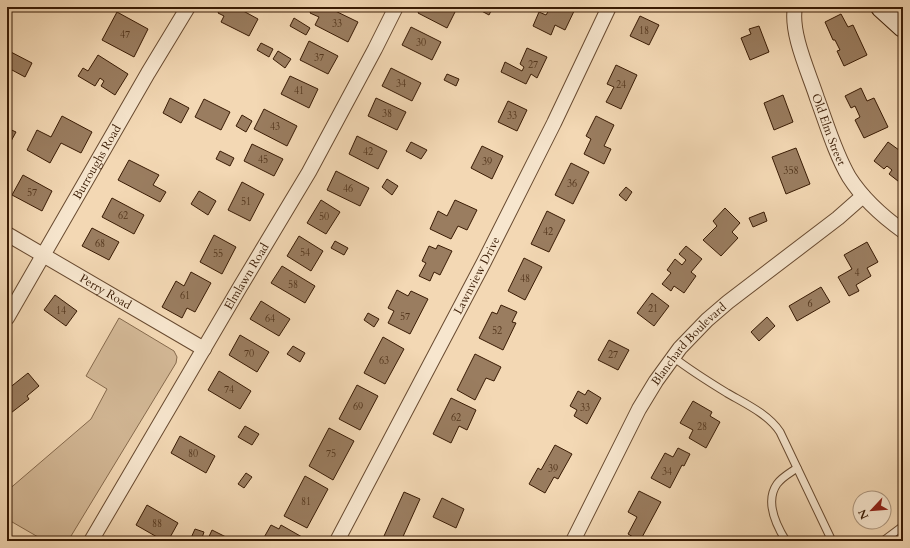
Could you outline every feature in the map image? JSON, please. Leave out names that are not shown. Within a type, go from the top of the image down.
[{"type":"main road","points":[[881,7],[903,27]]},
{"type":"street","name":"Burroughs Road","points":[[7,318],[188,7]]},
{"type":"street","name":"Elmlawn Road","points":[[91,541],[309,172],[396,7]]},
{"type":"street","name":"Lawnview Drive","points":[[337,541],[478,273],[554,123],[609,7]]},
{"type":"street","name":"Old Elm Street","points":[[795,7],[794,20],[797,39],[836,150],[849,176],[863,196],[903,231]]},
{"type":"street","name":"Blanchard Boulevard","points":[[574,541],[635,416],[656,381],[673,357],[697,329],[717,311],[838,218],[863,196]]},
{"type":"street","name":"Perry Road","points":[[7,234],[204,349]]},
{"type":"lane","points":[[673,357],[700,377],[771,420],[780,432],[832,541]]},
{"type":"lane","points":[[786,541],[772,509],[774,489],[778,482],[797,468]]},
{"type":"lane","points":[[883,541],[903,526]]},
{"type":"shaded area","points":[[119,318],[174,351],[177,357],[176,363],[68,541],[45,541],[7,519],[7,491],[91,419],[107,389],[86,376]]},
{"type":"building","points":[[221,7],[236,7],[258,19],[249,36],[221,22],[224,16],[218,13]]},
{"type":"building","points":[[313,7],[327,7],[358,22],[348,42],[315,25],[319,17],[310,13]]},
{"type":"building","points":[[421,7],[451,7],[456,10],[447,28],[418,13]]},
{"type":"building","points":[[474,7],[493,7],[489,15]]},
{"type":"building","points":[[551,7],[576,7],[565,30],[555,25],[551,35],[533,26],[539,12],[546,15]]},
{"type":"building","points":[[117,12],[148,29],[134,57],[102,40]]},
{"type":"building","points":[[841,14],[848,27],[853,25],[867,55],[844,66],[837,51],[840,50],[835,40],[833,40],[825,22]]},
{"type":"building","points":[[640,16],[659,25],[649,45],[630,36]]},
{"type":"building","points":[[294,18],[310,28],[306,35],[290,26]]},
{"type":"building","points":[[759,26],[769,52],[750,60],[741,38],[751,34],[749,29]]},
{"type":"building","points":[[411,27],[441,42],[432,60],[402,45]]},
{"type":"building","points":[[309,41],[338,56],[328,74],[300,60]]},
{"type":"building","points":[[261,43],[273,49],[269,57],[257,50]]},
{"type":"building","points":[[527,48],[547,57],[537,78],[531,74],[526,84],[501,72],[505,62],[522,71],[524,67],[520,64]]},
{"type":"building","points":[[7,50],[32,63],[25,77],[12,70],[7,80]]},
{"type":"building","points":[[278,51],[291,59],[285,68],[273,59]]},
{"type":"building","points":[[98,55],[128,74],[115,95],[101,86],[104,81],[100,78],[95,86],[78,76],[83,68],[88,71]]},
{"type":"building","points":[[616,65],[637,75],[621,109],[606,102],[614,87],[607,84]]},
{"type":"building","points":[[391,68],[421,83],[412,101],[382,86]]},
{"type":"building","points":[[447,74],[459,79],[456,86],[444,80]]},
{"type":"building","points":[[290,76],[318,89],[309,108],[281,94]]},
{"type":"building","points":[[861,88],[867,101],[874,98],[888,127],[864,138],[855,120],[860,117],[855,106],[851,108],[845,96]]},
{"type":"building","points":[[783,95],[793,122],[774,130],[764,103]]},
{"type":"building","points":[[170,98],[189,108],[181,123],[163,113]]},
{"type":"building","points":[[376,98],[406,112],[397,130],[368,116]]},
{"type":"building","points":[[204,99],[230,112],[221,130],[195,117]]},
{"type":"building","points":[[508,101],[527,110],[517,131],[498,122]]},
{"type":"building","points":[[264,109],[297,126],[287,146],[254,129]]},
{"type":"building","points":[[242,115],[252,121],[246,132],[236,126]]},
{"type":"building","points":[[62,116],[92,132],[81,153],[61,143],[50,163],[27,150],[37,130],[51,137]]},
{"type":"building","points":[[596,116],[614,125],[604,146],[611,149],[604,164],[584,154],[591,139],[586,136]]},
{"type":"building","points":[[7,128],[16,132],[10,143],[7,142]]},
{"type":"building","points":[[357,136],[387,151],[378,169],[349,154]]},
{"type":"building","points":[[411,142],[427,150],[421,159],[406,151]]},
{"type":"building","points":[[888,142],[903,153],[903,185],[889,174],[892,170],[887,166],[884,169],[874,161]]},
{"type":"building","points":[[252,144],[283,159],[274,176],[244,161]]},
{"type":"building","points":[[482,146],[503,156],[492,179],[471,168]]},
{"type":"building","points":[[796,148],[810,184],[786,194],[772,157]]},
{"type":"building","points":[[220,151],[234,158],[230,166],[216,159]]},
{"type":"building","points":[[129,160],[159,175],[153,185],[166,192],[160,202],[118,180]]},
{"type":"building","points":[[571,163],[589,172],[573,204],[555,195]]},
{"type":"building","points":[[336,171],[369,188],[360,206],[327,190]]},
{"type":"building","points":[[23,175],[52,191],[42,211],[12,195]]},
{"type":"building","points":[[387,179],[398,186],[392,195],[382,187]]},
{"type":"building","points":[[242,182],[264,194],[250,221],[228,210]]},
{"type":"building","points":[[626,187],[632,192],[626,201],[619,195]]},
{"type":"building","points":[[199,191],[216,201],[208,215],[191,204]]},
{"type":"building","points":[[112,198],[144,215],[134,234],[102,217]]},
{"type":"building","points":[[321,200],[340,212],[326,234],[307,223]]},
{"type":"building","points":[[455,200],[477,210],[467,230],[458,226],[451,239],[430,229],[438,211],[447,216]]},
{"type":"building","points":[[725,208],[740,223],[732,232],[738,238],[721,256],[703,240],[717,226],[713,221]]},
{"type":"building","points":[[547,211],[565,220],[549,252],[531,244]]},
{"type":"building","points":[[764,212],[767,221],[753,227],[749,218]]},
{"type":"building","points":[[92,228],[119,242],[109,260],[82,246]]},
{"type":"building","points":[[214,235],[236,247],[222,274],[200,262]]},
{"type":"building","points":[[299,236],[323,251],[311,271],[287,256]]},
{"type":"building","points":[[335,241],[348,248],[344,255],[331,248]]},
{"type":"building","points":[[867,242],[878,262],[867,268],[871,276],[856,285],[859,291],[849,296],[838,277],[852,269],[844,255]]},
{"type":"building","points":[[438,245],[452,251],[440,275],[434,272],[430,281],[419,276],[426,263],[422,261],[429,246],[436,249]]},
{"type":"building","points":[[686,246],[702,259],[691,272],[696,276],[684,293],[674,286],[671,291],[662,284],[671,273],[667,270],[675,259],[682,265],[686,260],[679,254]]},
{"type":"building","points":[[524,258],[542,267],[525,300],[508,291]]},
{"type":"building","points":[[282,266],[315,286],[305,303],[271,283]]},
{"type":"building","points":[[191,272],[211,283],[195,312],[187,308],[182,318],[162,307],[176,281],[184,286]]},
{"type":"building","points":[[821,287],[830,302],[797,321],[789,306]]},
{"type":"building","points":[[397,290],[408,296],[411,291],[428,299],[410,334],[388,323],[394,311],[388,308]]},
{"type":"building","points":[[652,293],[669,306],[654,326],[637,313]]},
{"type":"building","points":[[55,295],[77,311],[66,326],[44,310]]},
{"type":"building","points":[[261,301],[290,319],[279,336],[250,319]]},
{"type":"building","points":[[501,305],[517,312],[512,322],[516,323],[503,350],[479,338],[492,312],[497,314]]},
{"type":"building","points":[[368,313],[379,319],[374,327],[364,320]]},
{"type":"building","points":[[767,317],[775,326],[759,341],[751,332]]},
{"type":"building","points":[[240,335],[269,352],[257,372],[229,355]]},
{"type":"building","points":[[383,337],[404,349],[385,384],[364,373]]},
{"type":"building","points":[[609,340],[629,350],[618,370],[598,360]]},
{"type":"building","points":[[293,346],[305,353],[300,362],[287,354]]},
{"type":"building","points":[[475,354],[501,367],[494,381],[486,378],[475,400],[457,390]]},
{"type":"building","points":[[219,371],[251,391],[240,409],[208,390]]},
{"type":"building","points":[[28,373],[39,386],[27,396],[29,399],[7,416],[7,387],[8,389]]},
{"type":"building","points":[[357,385],[378,396],[360,430],[339,419]]},
{"type":"building","points":[[588,390],[601,398],[587,424],[574,416],[577,410],[570,406],[578,391],[585,395]]},
{"type":"building","points":[[451,398],[476,410],[467,430],[459,426],[451,443],[433,434]]},
{"type":"building","points":[[693,401],[712,412],[710,416],[720,422],[706,448],[689,438],[693,430],[680,423]]},
{"type":"building","points":[[245,426],[259,434],[252,445],[238,437]]},
{"type":"building","points":[[329,428],[354,441],[333,480],[309,466]]},
{"type":"building","points":[[180,436],[215,456],[206,473],[171,453]]},
{"type":"building","points":[[555,445],[572,454],[558,479],[554,477],[545,493],[529,484],[538,468],[541,470]]},
{"type":"building","points":[[678,448],[690,454],[684,466],[682,465],[670,488],[651,478],[665,453],[673,457]]},
{"type":"building","points":[[246,473],[252,477],[244,488],[238,484]]},
{"type":"building","points":[[305,476],[328,489],[307,528],[284,516]]},
{"type":"building","points":[[639,491],[661,502],[640,541],[628,534],[637,517],[628,512]]},
{"type":"building","points":[[404,492],[420,499],[401,541],[394,541],[384,536]]},
{"type":"building","points":[[442,498],[464,509],[456,528],[433,517]]},
{"type":"building","points":[[147,505],[178,523],[168,541],[164,541],[136,525]]},
{"type":"building","points":[[271,525],[279,529],[281,525],[302,537],[300,541],[262,541]]},
{"type":"building","points":[[195,529],[204,532],[201,541],[191,538]]},
{"type":"building","points":[[212,530],[230,539],[229,541],[207,541]]}]
